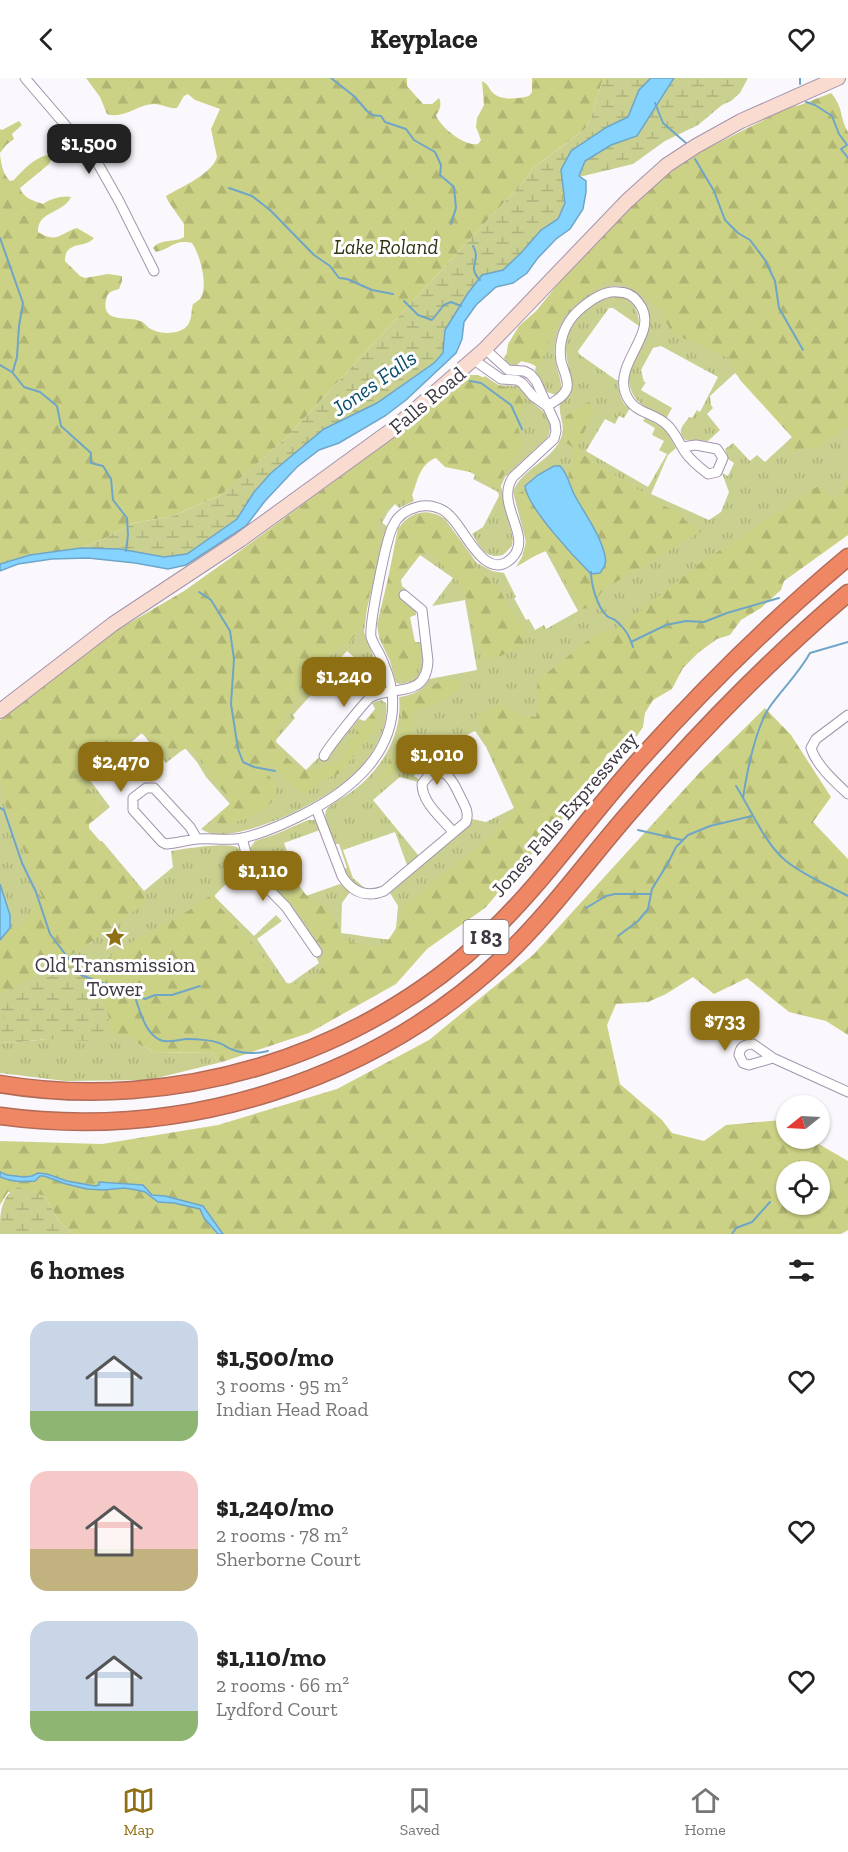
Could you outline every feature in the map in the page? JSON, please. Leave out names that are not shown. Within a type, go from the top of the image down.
[{"type":"highway","name":"Jones Falls Expressway","points":[[0,1084],[41,1090],[90,1092],[182,1085],[274,1063],[341,1035],[379,1016],[447,970],[487,936],[548,870],[643,755],[715,679],[778,618],[848,558]]},
{"type":"highway","name":"I 83","points":[[0,1116],[58,1121],[125,1120],[220,1107],[253,1099],[317,1077],[392,1040],[431,1017],[471,986],[536,924],[699,733],[793,641],[848,592]]},
{"type":"main road","name":"Falls Road","points":[[0,711],[113,624],[240,540],[393,429],[485,350],[627,201],[667,165],[696,146],[741,122],[838,78]]},
{"type":"street","points":[[25,78],[97,162],[120,201],[154,271]]},
{"type":"street","points":[[548,406],[563,395],[568,386],[561,360],[561,347],[571,318],[604,294],[612,291],[628,294],[640,304],[644,312],[645,323],[626,368],[624,389],[638,410],[668,426],[682,447]]},
{"type":"street","points":[[197,839],[190,827],[154,788],[146,788],[133,798],[133,810],[166,844],[197,839],[242,838],[284,824],[316,808],[349,787],[377,755],[392,714],[392,692],[385,666],[371,638],[371,620],[393,525],[402,514],[416,507],[438,508],[452,517],[485,561],[497,564],[508,561],[516,553],[519,539],[508,499],[508,484],[554,439],[555,423],[536,381],[530,374],[524,371],[508,370],[485,350]]},
{"type":"street","points":[[474,360],[501,380],[517,380],[522,383],[533,396],[548,406]]},
{"type":"street","points":[[324,756],[327,749],[367,700],[380,694],[417,686],[422,682],[428,670],[428,649],[422,610],[404,595]]},
{"type":"street","points":[[848,715],[816,739],[811,748],[823,767],[848,794]]},
{"type":"street","points":[[316,808],[342,876],[348,885],[363,893],[384,891],[466,822],[468,812],[451,777],[440,771],[432,773],[422,784],[422,792],[425,799],[453,832]]},
{"type":"street","points":[[242,838],[254,874],[286,907],[317,952]]},
{"type":"street","points":[[773,1058],[848,1092]]},
{"type":"green space","name":"Lake Roland","points":[[86,78],[407,78],[407,86],[423,104],[432,104],[439,98],[440,107],[436,115],[442,125],[460,139],[478,144],[481,140],[476,127],[477,118],[484,105],[482,81],[495,95],[515,98],[529,96],[532,92],[532,78],[605,78],[585,129],[532,169],[525,180],[285,439],[221,495],[173,516],[134,523],[81,548],[30,555],[0,564],[0,154],[3,169],[10,181],[35,161],[49,155],[51,160],[49,164],[20,188],[21,191],[26,197],[43,204],[57,198],[71,197],[62,207],[42,220],[38,232],[54,237],[77,228],[94,238],[68,250],[65,261],[85,278],[108,274],[122,276],[119,289],[107,295],[106,308],[111,316],[142,322],[155,331],[177,332],[189,323],[193,304],[200,299],[203,293],[204,279],[198,255],[192,243],[176,243],[156,252],[153,248],[160,243],[184,237],[184,224],[166,196],[195,180],[214,163],[217,157],[211,129],[220,109],[195,100],[188,94],[184,96],[177,108],[154,104],[119,115],[107,114],[100,97]]},
{"type":"green space","points":[[605,78],[651,78],[639,90],[628,117],[607,127],[561,170],[565,203],[558,219],[541,230],[503,270],[482,275],[468,293],[446,330],[444,353],[434,363],[377,403],[324,429],[271,473],[254,492],[237,519],[187,554],[164,557],[120,549],[81,548],[134,523],[173,516],[221,495],[285,439],[525,180],[532,169],[585,129]]},
{"type":"green space","points":[[674,78],[748,78],[740,93],[731,101],[722,105],[698,125],[665,141],[633,164],[579,177],[585,161],[611,145],[637,136]]},
{"type":"green space","points":[[831,93],[838,103],[848,132],[848,425],[816,449],[806,447],[788,454],[792,437],[740,380],[731,359],[672,333],[660,310],[637,289],[626,283],[604,283],[574,304],[549,338],[546,352],[537,367],[506,358],[508,344],[519,326],[536,311],[633,202],[671,169],[787,108]]},
{"type":"green space","points":[[19,121],[22,125],[12,134],[14,139],[0,153],[0,129]]},
{"type":"green space","points":[[848,147],[848,510],[630,713],[389,960],[127,1035],[140,1045],[155,1052],[213,1053],[216,1059],[222,1062],[149,1080],[65,1081],[0,1073],[0,1042],[47,1039],[0,1036],[0,729],[485,376],[498,385],[520,386],[528,398],[546,414],[550,429],[548,437],[505,477],[501,486],[513,539],[512,546],[503,555],[492,556],[484,551],[472,534],[483,527],[499,496],[498,492],[473,479],[476,473],[428,454],[410,488],[414,501],[399,508],[395,504],[382,523],[387,526],[367,609],[364,632],[384,684],[347,651],[317,684],[319,686],[293,715],[295,718],[275,741],[306,770],[321,755],[330,757],[332,751],[359,719],[365,721],[375,709],[372,703],[381,700],[386,703],[386,711],[377,745],[350,778],[314,802],[272,822],[251,829],[214,834],[201,829],[230,804],[185,748],[166,763],[142,733],[89,779],[110,807],[87,826],[144,891],[173,867],[171,851],[216,845],[233,846],[240,850],[246,871],[234,876],[214,896],[254,936],[276,915],[282,921],[257,939],[288,985],[319,963],[315,955],[321,951],[293,908],[256,868],[250,848],[255,841],[308,820],[315,820],[320,830],[284,843],[303,897],[340,884],[350,892],[342,903],[341,933],[395,940],[398,906],[390,893],[466,827],[472,819],[486,822],[514,808],[486,747],[475,731],[446,745],[442,768],[434,768],[431,762],[428,763],[414,776],[419,779],[418,782],[400,777],[373,800],[419,856],[407,865],[395,832],[343,850],[353,878],[366,889],[352,882],[344,869],[347,868],[339,844],[335,844],[325,813],[327,809],[364,781],[382,761],[398,724],[399,697],[417,692],[429,679],[477,670],[465,600],[432,606],[453,578],[420,555],[401,580],[402,586],[407,590],[401,596],[416,610],[416,615],[410,617],[415,642],[421,642],[422,668],[415,681],[396,683],[390,661],[379,638],[377,624],[401,525],[416,514],[427,512],[445,519],[477,563],[492,571],[504,573],[516,597],[514,598],[526,620],[529,619],[535,630],[544,625],[546,629],[578,611],[545,550],[516,567],[522,557],[526,542],[513,492],[523,476],[553,451],[562,435],[560,403],[570,391],[571,384],[566,347],[571,328],[590,307],[616,296],[622,296],[632,303],[638,314],[639,326],[613,308],[609,308],[578,351],[579,354],[618,380],[621,397],[626,406],[630,408],[624,418],[619,416],[615,424],[605,419],[586,451],[648,487],[667,454],[659,450],[664,441],[652,435],[655,428],[643,421],[645,418],[665,429],[676,448],[668,455],[651,494],[709,520],[721,512],[729,492],[722,473],[728,476],[734,463],[728,459],[725,449],[733,443],[750,461],[757,455],[765,462],[792,437],[735,373],[710,396],[713,408],[707,414],[720,430],[708,441],[685,440],[681,434],[683,426],[697,410],[700,412],[718,377],[661,346],[653,348],[641,370],[644,382],[646,382],[641,390],[672,408],[666,419],[640,403],[630,387],[629,375],[647,330],[649,319],[648,309],[635,293],[620,287],[605,288],[582,302],[567,315],[558,331],[555,343],[555,362],[561,387],[556,395],[547,392],[535,371],[536,365],[527,356],[513,366],[505,361],[504,357],[648,206]]},
{"type":"green space","points":[[469,375],[478,375],[515,390],[522,396],[524,407],[517,425],[524,447],[506,471],[497,488],[470,472],[445,467],[436,458],[425,465],[410,500],[390,503],[375,524],[381,537],[363,625],[350,642],[336,650],[300,691],[279,727],[275,746],[300,768],[312,770],[343,760],[357,731],[380,708],[373,732],[340,773],[323,780],[313,789],[303,793],[272,765],[266,773],[274,781],[276,797],[272,802],[250,817],[224,824],[217,823],[216,817],[232,802],[193,750],[181,751],[164,747],[139,732],[136,733],[81,781],[103,805],[101,814],[89,823],[89,829],[142,891],[146,902],[76,952],[0,994],[0,940],[10,928],[20,927],[42,896],[5,803],[0,777],[0,720],[95,643],[184,591],[229,559],[337,479]]},
{"type":"green space","points":[[590,401],[594,411],[578,445],[583,455],[666,507],[676,510],[687,522],[702,531],[604,589],[590,608],[580,609],[550,552],[546,551],[520,562],[526,537],[517,494],[525,490],[535,508],[591,574],[592,527],[568,481],[574,448],[565,442],[564,423],[566,416]]},
{"type":"green space","points":[[848,479],[848,535],[784,581],[781,590],[761,608],[741,620],[730,635],[717,639],[698,653],[683,668],[672,689],[653,700],[645,713],[643,727],[637,736],[607,754],[596,776],[575,804],[485,908],[427,949],[396,984],[309,1033],[222,1062],[216,1059],[213,1053],[155,1052],[125,1034],[108,1035],[108,1012],[91,975],[116,951],[188,911],[217,891],[215,902],[251,941],[276,977],[286,983],[296,984],[318,974],[323,966],[324,949],[294,905],[257,866],[278,852],[283,852],[303,891],[333,916],[343,938],[363,945],[384,946],[395,930],[403,907],[490,837],[515,810],[476,717],[493,706],[501,704],[519,715],[536,717],[538,680],[596,634],[620,627],[699,564],[818,486],[839,501],[843,485]]},
{"type":"green space","points":[[422,514],[432,515],[455,534],[474,566],[500,589],[507,605],[524,627],[526,637],[523,646],[498,657],[486,659],[478,644],[468,602],[460,584],[453,574],[429,553],[425,554],[416,558],[409,565],[398,582],[397,597],[412,609],[413,613],[409,618],[410,630],[419,646],[421,663],[411,679],[398,680],[379,630],[380,620],[398,528],[409,519]]},
{"type":"green space","points":[[444,679],[455,679],[463,685],[447,698],[415,710],[409,748],[405,756],[411,761],[386,779],[376,781],[387,767],[402,735],[402,700]]},
{"type":"green space","points":[[765,708],[791,735],[831,797],[813,822],[848,859],[848,1035],[826,1021],[789,1012],[747,978],[714,994],[693,977],[648,1002],[616,1004],[607,1025],[620,1084],[662,1120],[672,1133],[704,1141],[726,1125],[776,1120],[776,1149],[827,1149],[848,1161],[848,1230],[841,1234],[73,1234],[58,1220],[45,1196],[8,1192],[0,1205],[0,1141],[102,1144],[218,1125],[337,1089],[429,1040],[534,954],[701,771]]},
{"type":"green space","points":[[69,955],[89,972],[99,987],[109,1021],[108,1035],[91,1041],[47,1039],[0,1042],[0,1031],[5,1025],[5,1019],[0,1012],[0,994]]},
{"type":"green space","points":[[17,1187],[45,1196],[58,1220],[73,1234],[0,1234],[0,1219],[4,1201]]},
{"type":"water","points":[[651,78],[674,78],[637,136],[611,145],[585,161],[579,176],[586,181],[583,209],[570,229],[556,239],[527,273],[513,283],[496,287],[476,305],[464,322],[462,339],[456,353],[406,400],[385,416],[339,443],[319,450],[297,467],[265,501],[246,526],[186,565],[168,569],[88,558],[52,559],[18,564],[0,571],[0,564],[30,555],[81,548],[120,549],[164,557],[187,554],[237,519],[254,492],[271,473],[324,429],[377,403],[434,363],[443,353],[445,330],[482,275],[503,270],[541,230],[558,219],[565,203],[561,170],[571,151],[607,127],[628,117],[639,90]]},
{"type":"water","points":[[554,466],[560,466],[565,473],[600,541],[606,561],[600,573],[591,574],[574,556],[543,519],[528,495],[525,486]]},
{"type":"water","points":[[0,884],[10,915],[10,928],[0,940]]},
{"type":"water","points":[[0,1172],[24,1177],[38,1173],[47,1174],[67,1181],[95,1186],[99,1185],[99,1182],[143,1185],[152,1195],[203,1206],[223,1234],[218,1234],[204,1218],[200,1209],[158,1202],[145,1192],[124,1188],[87,1189],[44,1176],[40,1176],[35,1181],[13,1181],[0,1177]]},
{"type":"waterway","points":[[331,78],[355,97],[372,115],[381,116],[385,122],[406,129],[414,140],[435,152],[441,165],[440,175],[454,187],[456,208],[451,224]]},
{"type":"waterway","points":[[800,78],[800,84]]},
{"type":"waterway","points":[[806,102],[832,116],[839,134],[847,145],[841,149],[848,158]]},
{"type":"waterway","points":[[655,103],[663,123],[686,143]]},
{"type":"waterway","points":[[695,159],[714,191],[725,220],[738,233],[750,240],[765,260],[775,281],[779,308],[803,350]]},
{"type":"waterway","points":[[229,188],[252,196],[270,210],[314,255],[330,266],[339,278],[372,290],[393,294]]},
{"type":"waterway","points":[[0,238],[23,303],[17,357],[13,371]]},
{"type":"waterway","points":[[473,246],[476,256],[474,271],[480,280]]},
{"type":"waterway","points":[[404,301],[418,315],[432,320],[444,305],[451,302],[461,306]]},
{"type":"waterway","points":[[0,365],[12,372],[24,387],[40,392],[57,406],[61,426],[91,453],[91,463],[103,466],[111,479],[113,500],[127,518],[126,551]]},
{"type":"waterway","points":[[470,381],[481,383],[511,405],[522,429]]},
{"type":"waterway","points":[[591,572],[593,589],[600,607],[607,616],[624,629],[633,647]]},
{"type":"waterway","points":[[199,592],[211,600],[230,631],[234,659],[231,704],[238,749],[243,762],[254,767],[275,771]]},
{"type":"waterway","points":[[631,642],[666,625],[686,621],[704,622],[779,598]]},
{"type":"waterway","points":[[743,798],[757,737],[771,705],[810,653],[848,642]]},
{"type":"waterway","points":[[736,786],[778,854],[801,871],[848,896]]},
{"type":"waterway","points":[[0,808],[4,810],[50,934],[81,975],[145,999],[155,995],[172,995],[200,986]]},
{"type":"waterway","points":[[618,936],[638,921],[648,909],[652,889],[676,847],[688,835],[710,826],[752,816]]},
{"type":"waterway","points":[[638,830],[682,840]]},
{"type":"waterway","points":[[586,908],[606,896],[615,894],[650,894]]},
{"type":"waterway","points":[[135,997],[147,1027],[160,1040],[167,1042],[188,1039],[204,1040],[240,1052],[268,1051]]},
{"type":"waterway","points":[[732,1234],[736,1228],[752,1222],[770,1202]]},
{"type":"place","name":"Old Transmission Tower","points":[[115,937]]},
{"type":"water label","name":"Jones Falls","points":[[374,383]]}]
